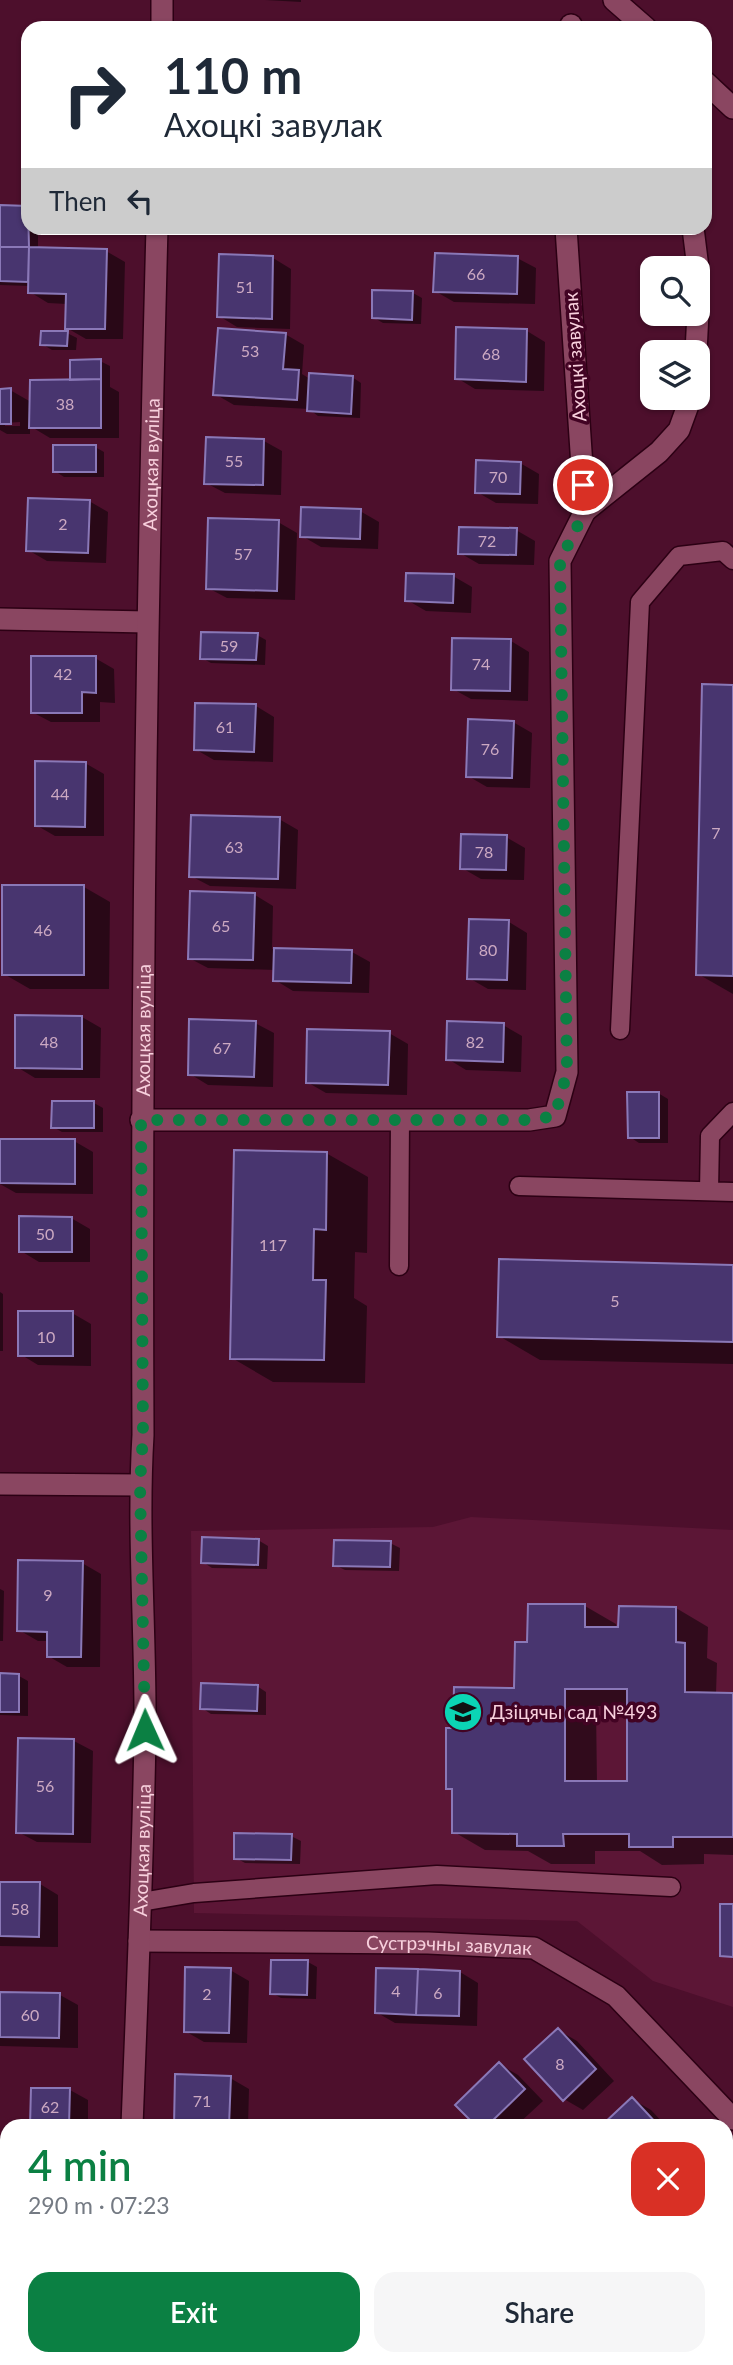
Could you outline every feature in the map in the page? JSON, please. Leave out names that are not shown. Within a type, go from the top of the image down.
[{"type":"street","points":[[162,0],[162,21]]},
{"type":"street","points":[[614,0],[638,21]]},
{"type":"street","points":[[712,88],[733,108]]},
{"type":"street","name":"Ахоцкая вуліца","points":[[132,2119],[145,1730],[140,1485],[143,1434],[141,1120],[147,622],[157,235]]},
{"type":"street","name":"Ахоцкі завулак","points":[[566,235],[585,511]]},
{"type":"street","points":[[694,235],[696,256]]},
{"type":"street","points":[[141,1120],[529,1120],[555,1116],[567,1072],[560,561],[585,511],[659,452],[679,430],[686,410]]},
{"type":"street","points":[[0,619],[147,622]]},
{"type":"street","points":[[0,1484],[140,1485]]},
{"type":"street","name":"Сустрэчны завулак","points":[[139,1941],[428,1943],[534,1948],[616,1996],[733,2119]]},
{"type":"lane","points":[[620,1030],[640,603],[679,556],[723,551],[733,560]]},
{"type":"lane","points":[[709,1191],[710,1136],[733,1112]]},
{"type":"lane","points":[[399,1266],[400,1119]]},
{"type":"lane","points":[[519,1186],[733,1192]]},
{"type":"lane","points":[[141,1902],[194,1893],[437,1875],[671,1887]]},
{"type":"shaded area","name":"Дзіцячы сад №493","points":[[471,1517],[733,1530],[733,2007],[653,1981],[577,1921],[194,1913],[191,1531],[433,1527]]},
{"type":"building","points":[[0,205],[21,206],[21,235],[29,235],[29,247],[0,247]]},
{"type":"building","points":[[0,247],[29,247],[28,282],[0,281]]},
{"type":"building","points":[[29,247],[107,249],[105,329],[65,329],[66,294],[28,293]]},
{"type":"building","points":[[435,253],[518,256],[517,294],[433,292]]},
{"type":"building","points":[[219,254],[273,256],[272,319],[217,317]]},
{"type":"building","points":[[372,290],[413,291],[412,320],[372,318]]},
{"type":"building","points":[[456,327],[527,329],[526,382],[455,379]]},
{"type":"building","points":[[218,328],[286,333],[283,369],[299,370],[297,400],[213,395]]},
{"type":"building","points":[[41,331],[68,331],[67,346],[40,345]]},
{"type":"building","points":[[101,359],[101,379],[70,380],[70,360]]},
{"type":"building","points":[[309,373],[353,376],[351,414],[307,411]]},
{"type":"building","points":[[101,379],[101,428],[29,428],[30,380]]},
{"type":"building","points":[[11,388],[11,424],[0,424],[0,389]]},
{"type":"building","points":[[206,437],[264,439],[263,485],[204,484]]},
{"type":"building","points":[[53,445],[96,445],[96,472],[53,472]]},
{"type":"building","points":[[476,460],[521,462],[520,494],[475,493]]},
{"type":"building","points":[[28,498],[90,500],[88,553],[26,551]]},
{"type":"building","points":[[301,507],[361,509],[360,539],[300,537]]},
{"type":"building","points":[[208,518],[279,520],[277,591],[206,589]]},
{"type":"building","points":[[459,527],[517,528],[516,555],[458,554]]},
{"type":"building","points":[[406,573],[454,574],[453,603],[405,601]]},
{"type":"building","points":[[201,632],[258,633],[256,660],[200,659]]},
{"type":"building","points":[[452,638],[511,639],[510,691],[451,690]]},
{"type":"building","points":[[31,656],[96,656],[96,693],[82,692],[82,713],[31,713]]},
{"type":"building","points":[[702,684],[733,685],[733,976],[696,975]]},
{"type":"building","points":[[195,703],[256,704],[254,752],[194,750]]},
{"type":"building","points":[[468,719],[514,721],[512,778],[466,777]]},
{"type":"building","points":[[35,761],[86,762],[85,827],[35,826]]},
{"type":"building","points":[[191,815],[280,817],[278,879],[189,877]]},
{"type":"building","points":[[461,834],[507,835],[506,870],[460,869]]},
{"type":"building","points":[[2,885],[84,885],[84,975],[2,975]]},
{"type":"building","points":[[190,891],[255,893],[253,960],[188,959]]},
{"type":"building","points":[[469,919],[509,920],[507,980],[467,979]]},
{"type":"building","points":[[274,948],[352,950],[351,983],[273,981]]},
{"type":"building","points":[[15,1015],[82,1016],[82,1069],[15,1068]]},
{"type":"building","points":[[189,1019],[256,1021],[254,1077],[188,1075]]},
{"type":"building","points":[[447,1021],[504,1023],[503,1062],[446,1060]]},
{"type":"building","points":[[307,1029],[390,1031],[388,1085],[306,1083]]},
{"type":"building","points":[[627,1092],[659,1092],[659,1138],[628,1138]]},
{"type":"building","points":[[52,1101],[94,1101],[94,1128],[51,1128]]},
{"type":"building","points":[[0,1139],[75,1139],[75,1184],[0,1183]]},
{"type":"building","points":[[234,1150],[327,1152],[326,1230],[314,1229],[313,1280],[326,1280],[324,1360],[230,1359]]},
{"type":"building","points":[[19,1216],[72,1217],[72,1252],[19,1252]]},
{"type":"building","points":[[499,1259],[733,1265],[733,1342],[497,1337]]},
{"type":"building","points":[[18,1311],[73,1311],[73,1356],[18,1356]]},
{"type":"building","points":[[202,1537],[259,1539],[258,1565],[201,1563]]},
{"type":"building","points":[[334,1540],[391,1541],[390,1567],[333,1566]]},
{"type":"building","points":[[18,1560],[83,1561],[81,1657],[47,1657],[47,1632],[17,1631]]},
{"type":"building","points":[[528,1604],[585,1604],[585,1627],[618,1627],[619,1606],[676,1607],[676,1642],[685,1643],[685,1692],[733,1693],[733,1837],[673,1837],[673,1847],[629,1847],[629,1834],[563,1834],[564,1846],[517,1846],[517,1834],[452,1833],[452,1789],[446,1789],[446,1728],[453,1728],[454,1687],[514,1688],[515,1642],[527,1642]],"holes":[[[565,1689],[627,1689],[627,1781],[565,1781]]]},
{"type":"building","points":[[0,1673],[19,1674],[19,1712],[0,1712]]},
{"type":"building","points":[[201,1683],[258,1685],[257,1711],[200,1709]]},
{"type":"building","points":[[18,1738],[74,1739],[73,1834],[16,1833]]},
{"type":"building","points":[[234,1833],[292,1834],[291,1860],[234,1859]]},
{"type":"building","points":[[0,1882],[40,1882],[39,1937],[0,1936]]},
{"type":"building","points":[[720,1904],[733,1904],[733,1957],[720,1956]]},
{"type":"building","points":[[271,1960],[308,1960],[307,1995],[270,1994]]},
{"type":"building","points":[[185,1967],[231,1968],[229,2033],[184,2032]]},
{"type":"building","points":[[376,1968],[418,1969],[416,2015],[375,2013]]},
{"type":"building","points":[[418,1969],[460,1971],[459,2016],[416,2015]]},
{"type":"building","points":[[0,1992],[60,1993],[59,2038],[0,2037]]},
{"type":"building","points":[[558,2028],[596,2069],[563,2101],[524,2059]]},
{"type":"building","points":[[499,2062],[525,2089],[494,2119],[469,2119],[455,2105]]},
{"type":"building","points":[[175,2074],[231,2076],[229,2119],[174,2119]]},
{"type":"building","points":[[31,2088],[70,2088],[69,2119],[30,2119]]},
{"type":"building","points":[[632,2097],[652,2119],[608,2119]]},
{"type":"place","name":"Дзіцячы сад №493","points":[[463,1712]]},
{"type":"route","points":[[145,1730],[140,1485],[143,1434],[141,1120],[529,1120],[555,1116],[567,1072],[560,561],[585,511],[583,485]]}]
